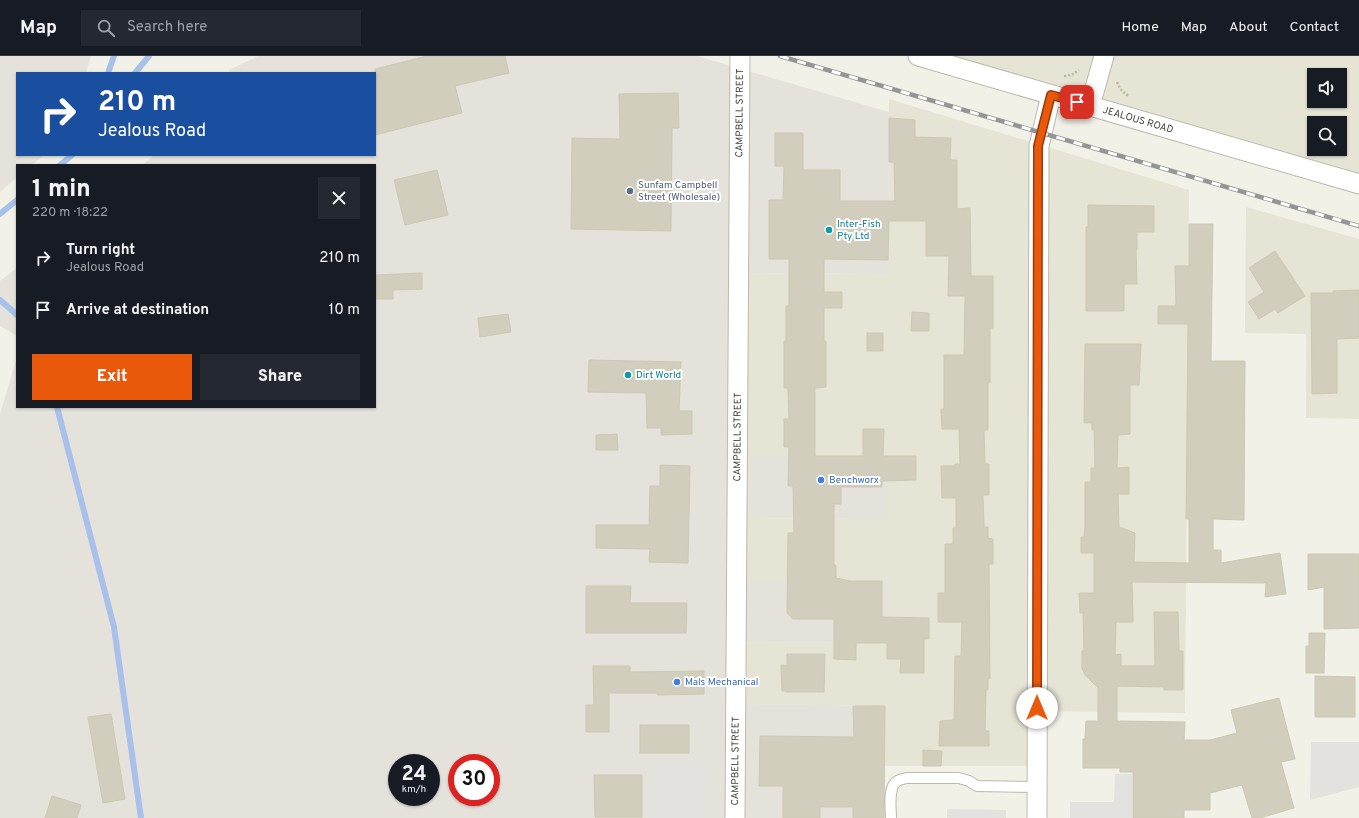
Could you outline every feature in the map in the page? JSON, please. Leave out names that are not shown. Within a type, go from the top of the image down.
[{"type":"street","name":"CAMPBELL STREET","points":[[735,818],[740,56]]},
{"type":"street","name":"JEALOUS ROAD","points":[[918,56],[1359,184]]},
{"type":"street","points":[[1090,106],[1104,56]]},
{"type":"street","points":[[1036,818],[1038,146],[1051,95]]},
{"type":"lane","points":[[891,818],[892,788],[895,782],[900,779],[959,778],[969,781],[977,786],[1037,787]]},
{"type":"path","points":[[1062,76],[1074,74],[1081,67]]},
{"type":"path","points":[[1116,77],[1120,88],[1129,96]]},
{"type":"shaded area","points":[[0,56],[91,56],[86,72],[16,72],[16,156],[43,156],[33,164],[16,164],[16,178],[0,192]]},
{"type":"shaded area","points":[[258,56],[697,56],[889,112],[888,274],[740,273],[739,456],[887,456],[886,519],[739,518],[739,581],[886,581],[886,643],[738,642],[738,704],[885,706],[884,818],[0,818],[0,414],[16,360],[16,408],[376,408],[376,164],[143,164],[153,156],[376,156],[376,72],[230,72],[229,70]]},
{"type":"shaded area","points":[[920,56],[1359,56],[1359,184]]},
{"type":"shaded area","points":[[889,99],[1189,190],[1185,713],[1035,711],[1034,766],[884,766],[885,706],[738,704],[738,642],[885,643],[836,581],[739,581],[739,518],[886,519],[739,456],[740,273],[888,274]]},
{"type":"shaded area","points":[[1246,207],[1359,239],[1359,419],[1306,418],[1306,334],[1245,333]]},
{"type":"shaded area","points":[[16,269],[16,335],[0,326],[0,281]]},
{"type":"shaded area","points":[[1311,742],[1359,742],[1359,787],[1310,800]]},
{"type":"shaded area","points":[[651,765],[706,766],[705,818],[651,818]]},
{"type":"shaded area","points":[[1115,774],[1132,774],[1132,818],[1070,818],[1070,802],[1114,802]]},
{"type":"shaded area","points":[[947,809],[1006,810],[1006,818],[947,818]]},
{"type":"building","points":[[427,56],[505,56],[509,73],[455,86],[462,113],[376,135],[375,69]]},
{"type":"building","points":[[678,93],[679,128],[672,128],[671,231],[571,229],[572,138],[620,139],[619,94]]},
{"type":"building","points":[[889,118],[915,120],[915,137],[951,138],[950,160],[957,160],[957,209],[970,208],[971,276],[993,276],[993,328],[990,328],[988,430],[984,430],[985,464],[989,464],[989,495],[983,495],[984,527],[988,527],[988,538],[993,539],[993,564],[989,564],[990,679],[988,679],[988,690],[986,690],[985,731],[989,731],[989,746],[939,746],[940,721],[954,720],[955,656],[961,656],[962,622],[938,622],[938,593],[945,593],[945,544],[953,544],[953,528],[956,528],[956,498],[942,498],[941,466],[955,466],[955,464],[960,464],[959,429],[942,429],[941,409],[944,409],[944,355],[964,355],[965,296],[948,296],[949,256],[926,256],[926,221],[889,221],[888,260],[824,259],[824,292],[842,292],[842,308],[824,308],[826,387],[815,388],[815,456],[863,456],[863,429],[884,429],[883,456],[916,456],[916,480],[882,481],[882,487],[841,487],[841,504],[834,504],[834,565],[836,565],[836,578],[850,581],[882,581],[882,617],[929,618],[929,639],[924,639],[924,673],[900,673],[901,659],[887,659],[887,643],[856,643],[856,660],[834,659],[834,619],[793,619],[787,613],[788,533],[794,533],[793,486],[788,486],[789,447],[784,447],[784,419],[789,419],[788,388],[784,388],[784,341],[786,341],[786,306],[789,306],[789,259],[769,259],[769,200],[783,200],[784,166],[775,166],[775,133],[803,133],[803,170],[840,170],[840,201],[895,201],[894,162],[889,162]]},
{"type":"building","points":[[437,170],[448,215],[405,225],[394,180]]},
{"type":"building","points":[[1088,205],[1154,206],[1154,232],[1137,232],[1137,284],[1124,284],[1124,311],[1086,311],[1086,227],[1088,227]]},
{"type":"building","points":[[1189,224],[1213,224],[1211,361],[1245,361],[1244,520],[1213,519],[1213,550],[1221,550],[1221,563],[1280,553],[1286,594],[1265,597],[1266,583],[1132,582],[1133,622],[1116,622],[1115,655],[1121,654],[1121,666],[1155,666],[1154,612],[1178,612],[1179,651],[1183,651],[1183,690],[1164,690],[1164,687],[1117,686],[1117,721],[1185,722],[1184,740],[1210,740],[1237,733],[1231,710],[1279,698],[1295,759],[1281,762],[1294,808],[1260,818],[1252,818],[1242,785],[1210,793],[1210,810],[1184,810],[1184,818],[1133,818],[1133,772],[1120,772],[1120,768],[1083,768],[1083,739],[1085,739],[1086,721],[1098,721],[1098,688],[1085,675],[1082,668],[1082,651],[1084,651],[1083,613],[1080,613],[1079,593],[1094,593],[1094,553],[1081,553],[1081,537],[1084,537],[1085,527],[1085,482],[1091,482],[1091,468],[1095,468],[1094,430],[1092,430],[1092,423],[1084,423],[1085,344],[1141,344],[1139,385],[1130,385],[1130,434],[1118,435],[1117,468],[1129,467],[1129,494],[1118,494],[1119,528],[1135,533],[1134,562],[1189,563],[1189,519],[1186,519],[1188,324],[1158,324],[1158,306],[1176,306],[1175,266],[1189,266]]},
{"type":"building","points":[[1275,251],[1305,296],[1278,313],[1275,309],[1259,319],[1248,302],[1264,292],[1249,268]]},
{"type":"building","points":[[422,273],[422,289],[393,290],[393,299],[376,299],[376,275]]},
{"type":"building","points":[[1359,290],[1359,338],[1337,339],[1337,393],[1312,394],[1311,293],[1333,293],[1333,291]]},
{"type":"building","points":[[912,312],[929,313],[929,331],[911,331]]},
{"type":"building","points":[[508,314],[511,332],[480,337],[478,318]]},
{"type":"building","points":[[867,333],[883,333],[883,351],[867,351]]},
{"type":"building","points":[[589,360],[681,362],[679,411],[692,411],[692,434],[661,435],[661,428],[647,428],[646,393],[588,392]]},
{"type":"building","points":[[617,434],[618,450],[596,450],[596,435]]},
{"type":"building","points":[[660,465],[690,466],[688,563],[649,562],[650,549],[596,548],[596,525],[649,525],[650,486],[660,486]]},
{"type":"building","points":[[1308,554],[1359,554],[1359,628],[1324,629],[1324,587],[1308,590]]},
{"type":"building","points":[[586,586],[631,586],[630,603],[687,603],[686,633],[586,633]]},
{"type":"building","points":[[1309,633],[1325,633],[1324,673],[1306,673],[1306,646],[1309,646]]},
{"type":"building","points":[[787,654],[825,654],[824,692],[782,691],[781,665],[787,665]]},
{"type":"building","points":[[593,666],[630,666],[630,672],[704,671],[704,694],[657,695],[657,693],[609,693],[609,732],[586,732],[586,705],[594,705]]},
{"type":"building","points":[[1315,676],[1355,677],[1355,717],[1315,717]]},
{"type":"building","points":[[853,706],[885,706],[884,818],[853,818],[853,807],[820,807],[820,818],[783,818],[783,786],[759,786],[760,736],[854,737]]},
{"type":"building","points":[[111,714],[125,799],[103,803],[88,717]]},
{"type":"building","points":[[640,725],[689,725],[689,753],[640,753]]},
{"type":"building","points":[[923,750],[942,751],[941,766],[923,766]]},
{"type":"building","points":[[594,775],[642,775],[642,817],[595,817]]},
{"type":"building","points":[[52,796],[81,805],[77,818],[45,818]]},
{"type":"waterway","points":[[108,72],[114,56]]},
{"type":"waterway","points":[[136,72],[149,56]]},
{"type":"waterway","points":[[61,164],[71,156]]},
{"type":"waterway","points":[[0,214],[16,201]]},
{"type":"waterway","points":[[0,300],[16,314]]},
{"type":"waterway","points":[[57,408],[114,627],[141,818]]},
{"type":"railway","points":[[780,56],[1359,226]]},
{"type":"place","name":"Sunfam Campbell Street (Wholesale)","points":[[630,191]]},
{"type":"place","name":"Inter-Fish Pty Ltd","points":[[829,230]]},
{"type":"place","name":"Dirt World","points":[[628,375]]},
{"type":"place","name":"Benchworx","points":[[821,480]]},
{"type":"place","name":"Mals Mechanical","points":[[677,682]]},
{"type":"route","points":[[1037,708],[1038,146],[1051,95],[1077,102]]}]
